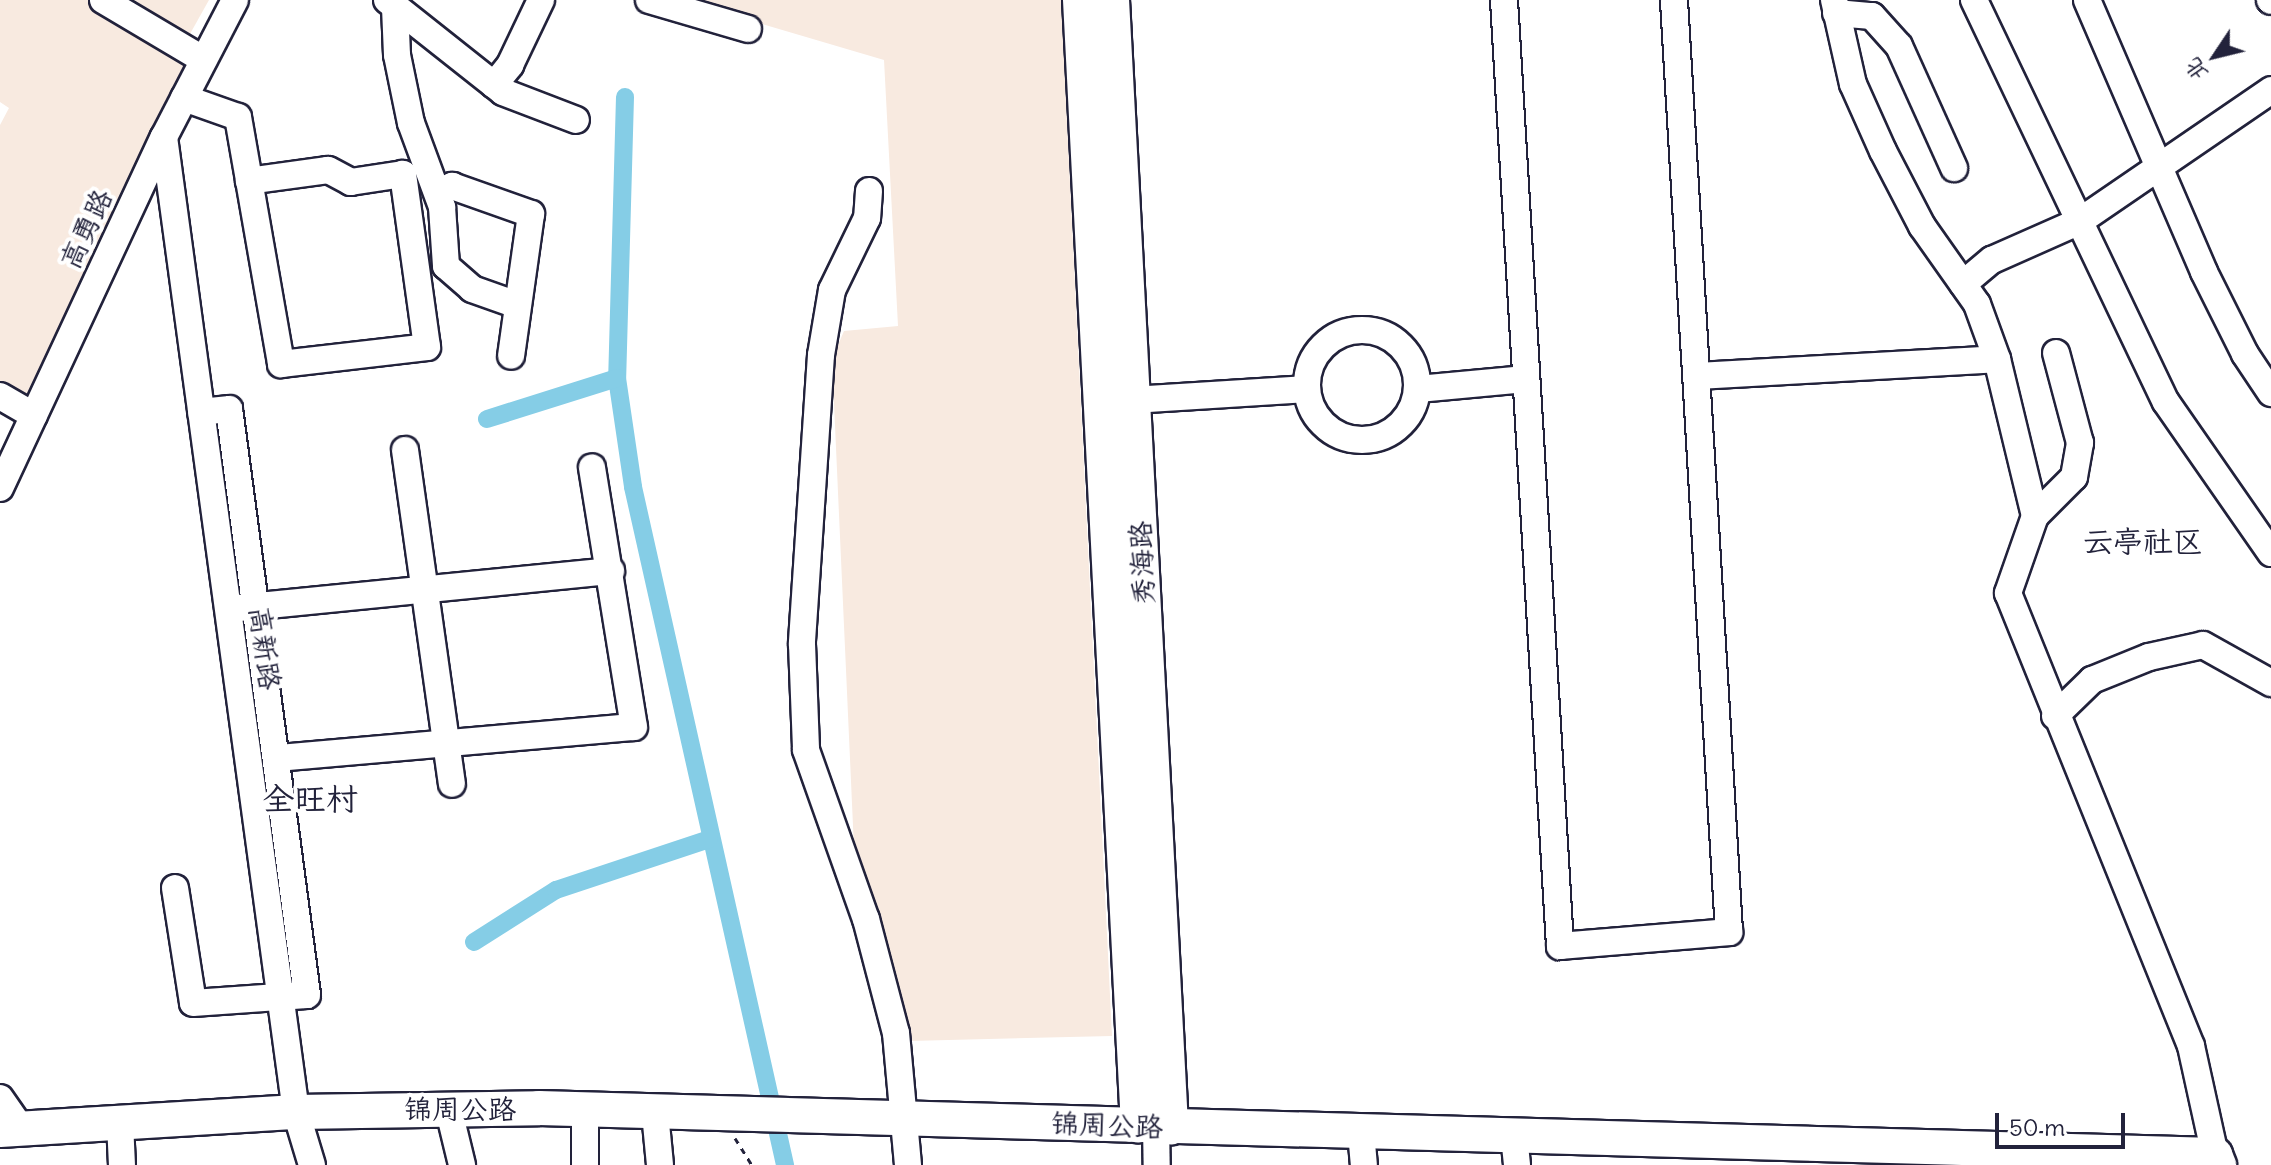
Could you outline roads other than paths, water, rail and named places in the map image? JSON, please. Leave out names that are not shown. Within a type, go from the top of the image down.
[{"type":"main road","name":"秀海路","points":[[1080,0],[1121,478],[1155,1126]]},
{"type":"main road","name":"秀海路","points":[[1112,0],[1133,400],[1121,478]]},
{"type":"main road","points":[[1097,1125],[1152,1059],[1218,1128]]},
{"type":"main road","name":"锦周公路","points":[[11,1130],[296,1112],[448,1107],[1218,1128],[1363,1148],[2217,1160]]},
{"type":"street","points":[[103,0],[204,60]]},
{"type":"street","name":"高勇路","points":[[0,488],[164,137],[235,0]]},
{"type":"street","points":[[494,85],[510,65],[541,0]]},
{"type":"street","points":[[649,0],[748,29]]},
{"type":"street","points":[[1504,0],[1560,946],[1729,932],[1674,0]]},
{"type":"street","points":[[1974,0],[2166,402],[2271,553]]},
{"type":"street","points":[[2087,0],[2204,272],[2245,354],[2271,393]]},
{"type":"street","points":[[391,3],[494,85],[576,120]]},
{"type":"street","points":[[391,3],[397,55],[411,123],[438,193],[446,266],[472,289],[517,305]]},
{"type":"street","points":[[1954,168],[1899,46],[1872,16],[1835,6],[1853,84],[1883,151],[1922,226],[1977,304],[1997,359],[2035,516]]},
{"type":"street","points":[[1963,284],[1992,260],[2080,221],[2271,90]]},
{"type":"street","points":[[184,98],[238,117],[249,181],[281,364],[427,347],[403,174],[351,182],[328,170],[249,181]]},
{"type":"street","name":"高新路","points":[[164,137],[296,1112],[312,1165]]},
{"type":"street","points":[[438,193],[452,186],[531,214],[511,356]]},
{"type":"street","points":[[869,191],[867,218],[832,290],[821,355],[802,644],[805,735],[813,781],[866,919],[896,1033],[908,1165]]},
{"type":"street","points":[[1361,329],[1379,332],[1408,353],[1418,389],[1404,422],[1372,440],[1353,439],[1328,428],[1312,407],[1307,389],[1316,355],[1344,332],[1361,329]]},
{"type":"street","points":[[2056,353],[2080,443],[2074,477],[2035,516],[2008,593],[2055,716],[2191,1046],[2217,1160]]},
{"type":"street","points":[[1697,376],[1997,359]]},
{"type":"street","points":[[1418,389],[1526,379]]},
{"type":"street","points":[[1133,400],[1307,389]]},
{"type":"street","points":[[0,396],[34,416]]},
{"type":"street","points":[[175,888],[193,1003],[307,995],[278,758],[229,409],[201,412]]},
{"type":"street","points":[[405,450],[452,784]]},
{"type":"street","points":[[278,758],[634,727],[592,467]]},
{"type":"street","points":[[228,609],[611,571]]},
{"type":"street","points":[[2055,716],[2092,680],[2149,657],[2203,645],[2271,683]]},
{"type":"street","points":[[0,1098],[11,1130]]},
{"type":"street","points":[[448,1107],[462,1165]]},
{"type":"street","points":[[585,1111],[585,1165]]},
{"type":"street","points":[[655,1113],[660,1165]]},
{"type":"street","points":[[120,1123],[122,1165]]},
{"type":"street","points":[[1155,1126],[1157,1165]]},
{"type":"waterway","points":[[625,97],[617,378],[633,487],[785,1165]]},
{"type":"waterway","points":[[487,419],[617,378]]},
{"type":"waterway","points":[[474,942],[556,890],[709,839]]},
{"type":"district","name":"云亭社区","points":[[2143,541]]},
{"type":"district","name":"全旺村","points":[[310,799]]}]
